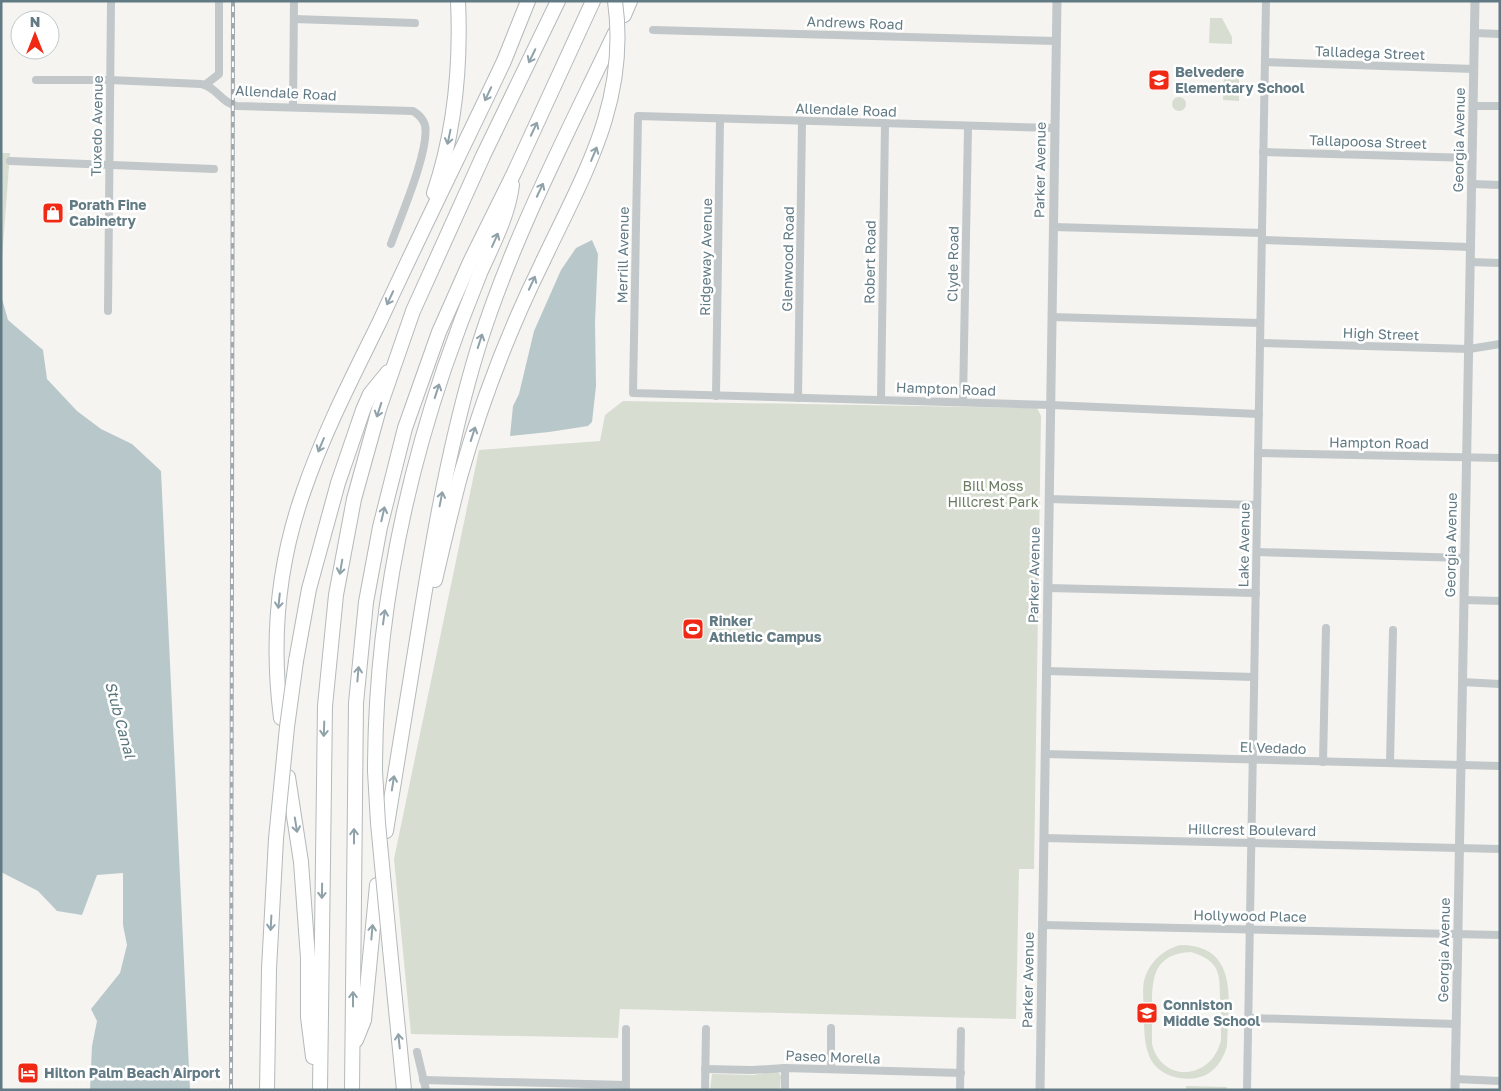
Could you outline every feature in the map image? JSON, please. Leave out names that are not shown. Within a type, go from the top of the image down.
[{"type":"highway","points":[[411,254],[436,187],[451,127],[458,66],[458,1]]},
{"type":"highway","points":[[281,718],[276,660],[278,614],[283,569],[295,518],[308,476],[411,254],[504,61],[528,1]]},
{"type":"highway","points":[[319,1090],[325,697],[331,632],[342,557],[354,499],[373,427],[413,311],[483,156],[558,1]]},
{"type":"highway","points":[[352,1090],[356,712],[363,627],[375,552],[405,428],[424,371],[463,277],[514,173],[593,1]]},
{"type":"highway","points":[[415,650],[427,612],[454,499],[475,429],[502,354],[588,166],[606,120],[614,89],[617,62],[618,32],[615,1]]},
{"type":"highway","points":[[624,15],[630,1]]},
{"type":"highway","points":[[386,831],[447,465],[463,400],[479,346],[528,217],[615,33]]},
{"type":"highway","points":[[404,1090],[378,823],[375,771],[376,698],[381,639],[402,516],[421,444],[452,346],[510,205],[514,173]]},
{"type":"highway","points":[[267,1090],[269,977],[276,839],[287,727],[296,662],[311,581],[338,483],[370,394],[395,364]]},
{"type":"highway","points":[[288,777],[301,862],[308,958],[308,1017],[319,1090]]},
{"type":"highway","points":[[352,1048],[364,1020],[378,885]]},
{"type":"street","name":"Tuxedo Avenue","points":[[108,311],[111,1]]},
{"type":"street","points":[[36,80],[110,80],[205,85],[219,74],[219,1]]},
{"type":"street","points":[[293,107],[294,1]]},
{"type":"street","name":"Parker Avenue","points":[[1040,1090],[1057,1]]},
{"type":"street","name":"Lake Avenue","points":[[1247,1090],[1266,1]]},
{"type":"street","name":"Georgia Avenue","points":[[1455,1090],[1475,1]]},
{"type":"street","points":[[294,19],[415,23]]},
{"type":"street","name":"Andrews Road","points":[[653,30],[1056,41]]},
{"type":"street","points":[[1475,33],[1500,34]]},
{"type":"street","name":"Talladega Street","points":[[1265,62],[1474,69]]},
{"type":"street","name":"Allendale Road","points":[[205,85],[232,105],[413,111],[420,115],[425,126],[423,154],[391,244]]},
{"type":"street","points":[[1473,106],[1500,106]]},
{"type":"street","name":"Allendale Road","points":[[638,116],[1055,128]]},
{"type":"street","name":"Merrill Avenue","points":[[633,393],[638,116]]},
{"type":"street","name":"Ridgeway Avenue","points":[[716,396],[720,119]]},
{"type":"street","name":"Glenwood Road","points":[[798,398],[802,122]]},
{"type":"street","name":"Robert Road","points":[[881,400],[885,124]]},
{"type":"street","name":"Clyde Road","points":[[963,402],[968,126]]},
{"type":"street","name":"Tallapoosa Street","points":[[1263,152],[1472,158]]},
{"type":"street","points":[[10,161],[214,168]]},
{"type":"street","points":[[1472,184],[1500,185]]},
{"type":"street","points":[[1054,226],[1470,247]]},
{"type":"street","points":[[1470,262],[1500,263]]},
{"type":"street","points":[[1052,317],[1260,323]]},
{"type":"street","name":"High Street","points":[[1260,343],[1469,349],[1500,344]]},
{"type":"street","name":"Hampton Road","points":[[633,393],[963,402],[1259,414]]},
{"type":"street","name":"Hampton Road","points":[[1258,453],[1500,458]]},
{"type":"street","points":[[1049,499],[1257,505]]},
{"type":"street","points":[[1257,552],[1465,558]]},
{"type":"street","points":[[1048,588],[1256,593]]},
{"type":"street","points":[[1464,600],[1500,601]]},
{"type":"street","points":[[1323,762],[1326,628]]},
{"type":"street","points":[[1390,763],[1393,630]]},
{"type":"street","points":[[1046,671],[1254,677]]},
{"type":"street","points":[[1462,682],[1500,684]]},
{"type":"street","name":"El Vedado","points":[[1045,754],[1500,766]]},
{"type":"street","name":"Hillcrest Boulevard","points":[[1044,838],[1500,849]]},
{"type":"street","name":"Hollywood Place","points":[[1043,924],[1500,934]]},
{"type":"street","points":[[1248,1018],[1456,1024]]},
{"type":"street","points":[[831,1028],[831,1069]]},
{"type":"street","points":[[423,1080],[626,1088],[626,1029]]},
{"type":"street","points":[[705,1090],[706,1029]]},
{"type":"street","points":[[960,1090],[961,1031]]},
{"type":"street","points":[[417,1052],[426,1090]]},
{"type":"street","points":[[785,1068],[785,1090]]},
{"type":"street","name":"Paseo Morella","points":[[705,1069],[752,1070],[785,1068],[961,1073]]},
{"type":"street","points":[[1455,1079],[1500,1081]]},
{"type":"green space","points":[[1210,18],[1222,18],[1232,37],[1232,44],[1209,43]]},
{"type":"green space","points":[[1224,73],[1239,74],[1239,101],[1223,100]]},
{"type":"green space","points":[[1179,97],[1184,99],[1186,104],[1184,109],[1179,111],[1174,109],[1172,104],[1174,99]]},
{"type":"green space","points":[[1,153],[10,153],[1,272]]},
{"type":"green space","name":"Rinker Athletic Campus","points":[[623,401],[1037,408],[1041,416],[1034,869],[1019,869],[1016,1019],[620,1009],[618,1038],[411,1034],[394,859],[479,450],[600,441],[605,415]]},
{"type":"green space","points":[[1180,945],[1200,948],[1213,955],[1222,966],[1227,980],[1229,996],[1227,1046],[1224,1054],[1220,1062],[1210,1072],[1203,1076],[1188,1079],[1170,1076],[1156,1067],[1149,1055],[1144,1032],[1143,993],[1146,974],[1162,954]],"holes":[[[1191,952],[1213,964],[1220,982],[1221,1040],[1216,1053],[1208,1063],[1198,1069],[1187,1072],[1176,1071],[1166,1066],[1157,1057],[1152,1044],[1153,984],[1158,968],[1163,961],[1179,954]]]},
{"type":"green space","points":[[776,1071],[781,1076],[780,1090],[710,1090],[712,1074],[754,1075]]},
{"type":"green space","points":[[1186,1086],[1227,1087],[1227,1090],[1186,1090]]},
{"type":"water","points":[[592,240],[598,254],[595,322],[596,386],[592,422],[588,426],[510,436],[513,406],[519,394],[534,331],[561,270],[576,248]]},
{"type":"water","name":"Stub Canal","points":[[1,295],[8,320],[43,350],[47,379],[77,411],[101,429],[132,444],[161,471],[190,1090],[90,1090],[92,1046],[97,1021],[91,1009],[120,973],[127,945],[123,925],[123,873],[97,875],[82,915],[57,911],[38,891],[1,872]]},
{"type":"railway","points":[[231,1090],[233,1]]},
{"type":"place","name":"Belvedere Elementary School","points":[[1159,80]]},
{"type":"place","name":"Porath Fine Cabinetry","points":[[53,213]]},
{"type":"place","name":"Rinker Athletic Campus","points":[[693,629]]},
{"type":"place","name":"Conniston Middle School","points":[[1147,1013]]},
{"type":"place","name":"Hilton Palm Beach Airport","points":[[28,1073]]},
{"type":"park label","name":"Bill Moss Hillcrest Park","points":[[993,494]]}]
